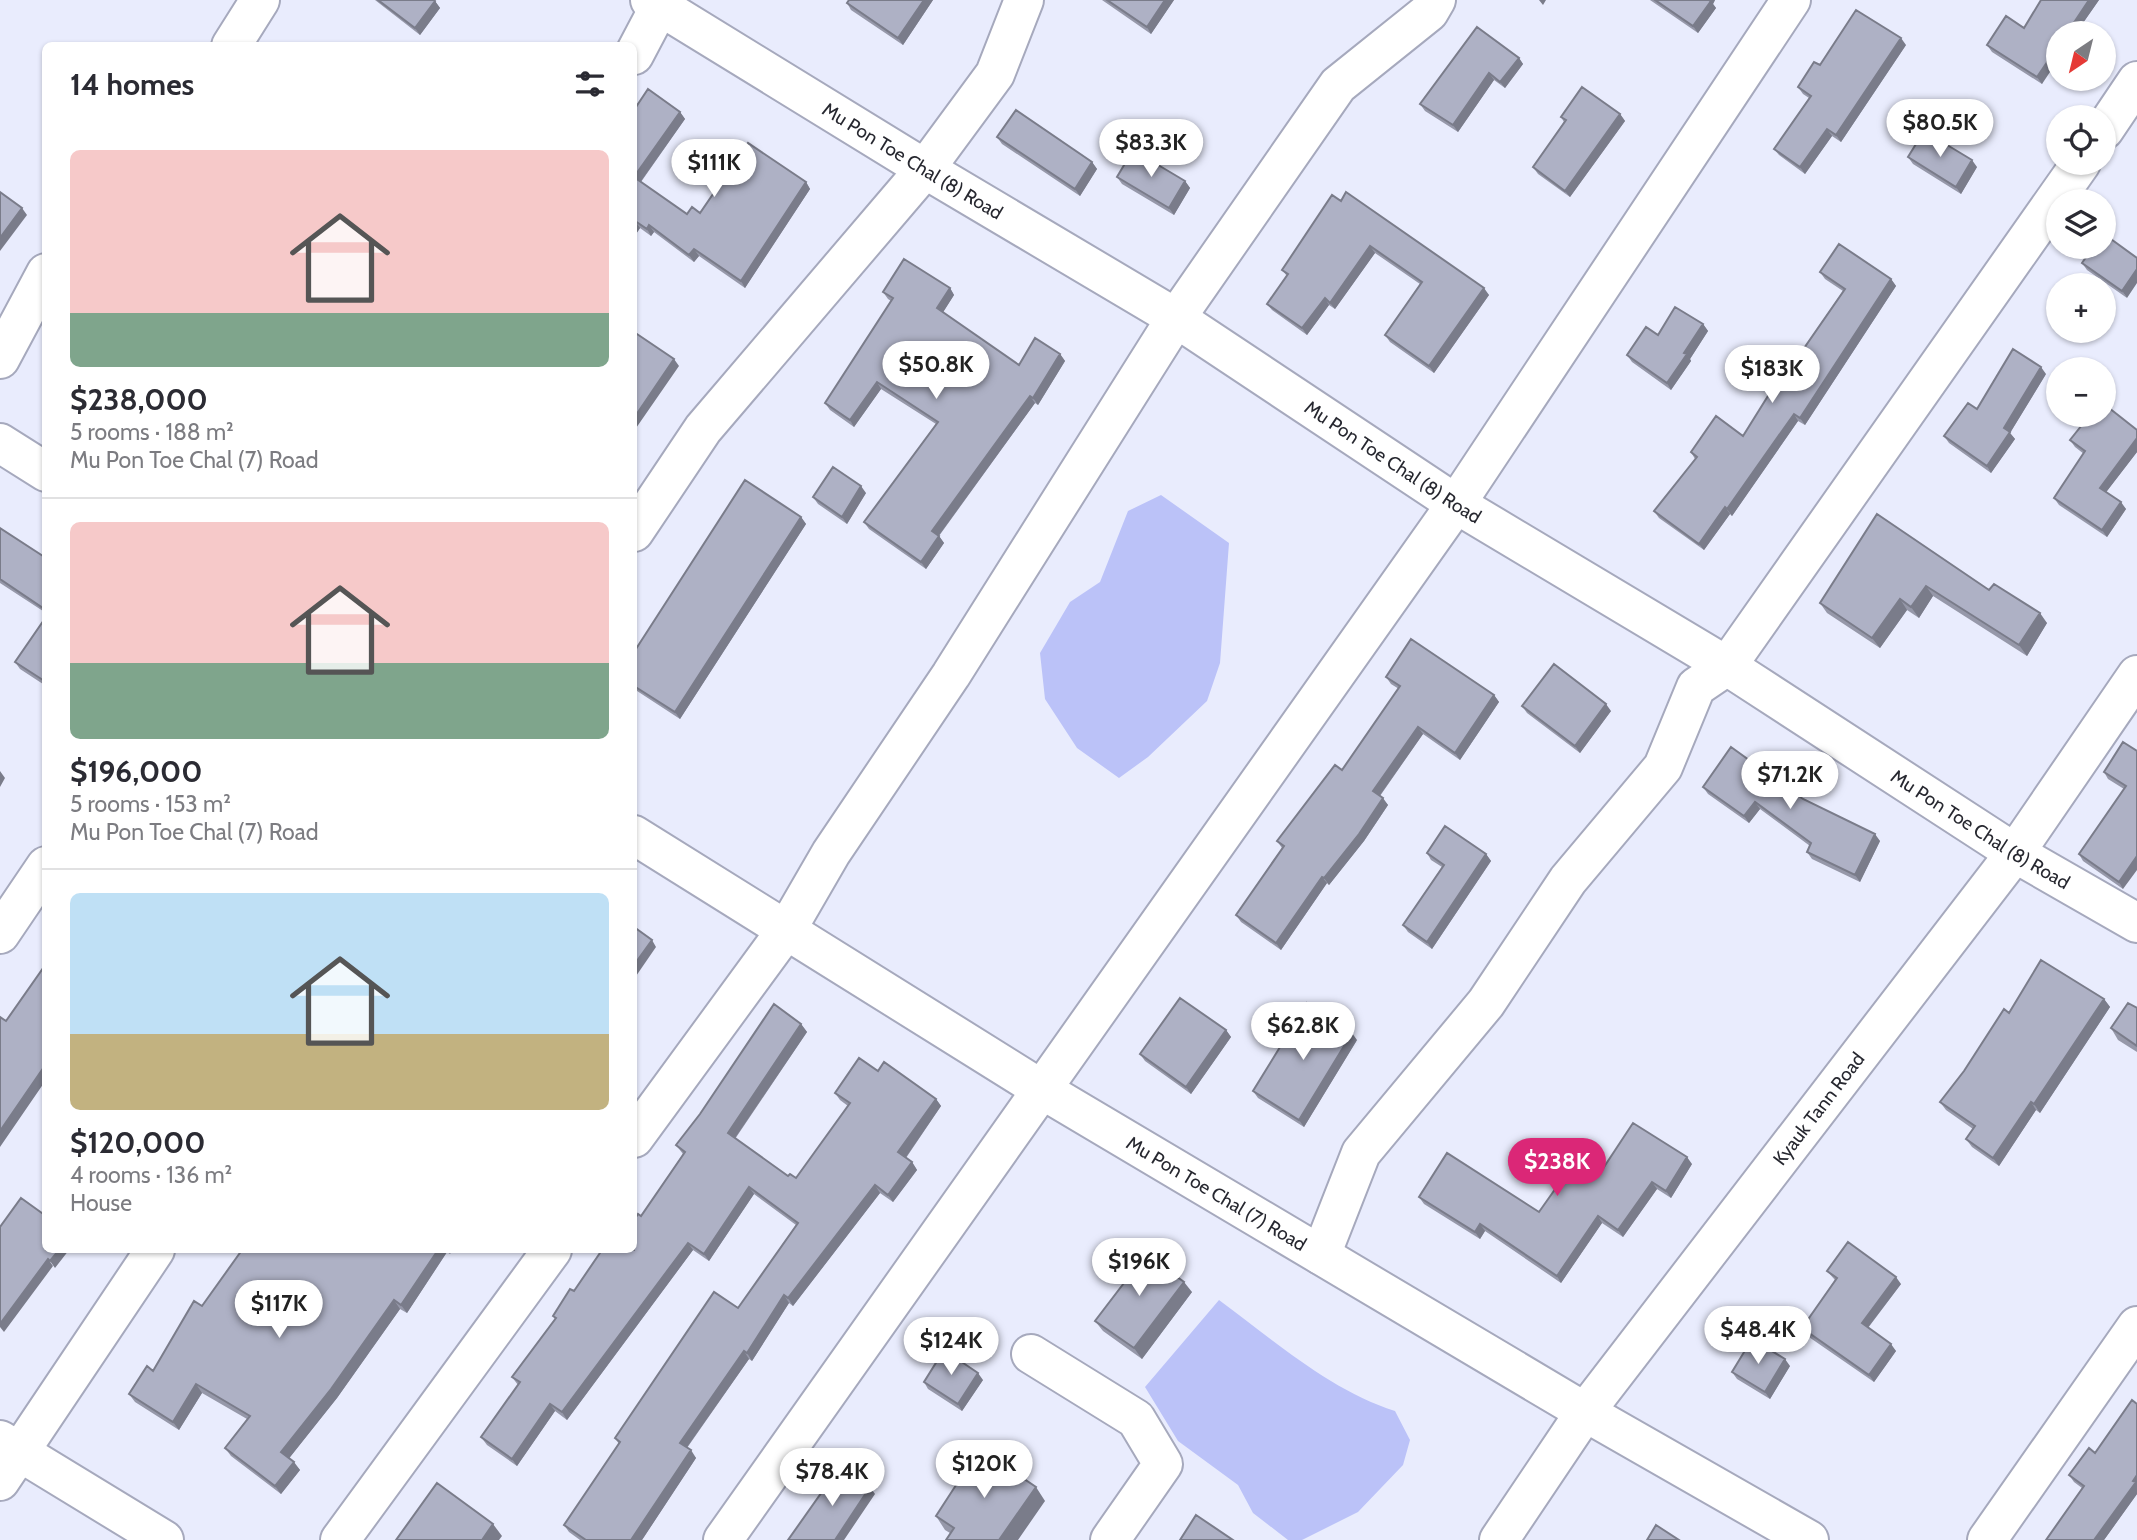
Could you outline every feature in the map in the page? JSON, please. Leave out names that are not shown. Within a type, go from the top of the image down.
[{"type":"street","points":[[234,42],[260,0]]},
{"type":"street","points":[[637,528],[703,429],[925,169],[995,74],[1024,0]]},
{"type":"street","points":[[637,1134],[787,929],[831,853],[951,675],[1176,318],[1338,85],[1429,12],[1436,0]]},
{"type":"street","points":[[723,1540],[1456,504],[1791,0]]},
{"type":"street","points":[[637,48],[658,2]]},
{"type":"street","name":"Mu Pon Toe Chal (8) Road","points":[[658,2],[925,169],[1176,318],[1456,504],[1727,666],[2015,853],[2137,923]]},
{"type":"street","points":[[2116,112],[2137,81]]},
{"type":"street","points":[[1321,1255],[1361,1153],[1486,1003],[1568,880],[1663,767],[1696,687],[1727,666],[2073,175]]},
{"type":"street","points":[[0,359],[42,280]]},
{"type":"street","points":[[0,443],[42,469]]},
{"type":"street","name":"Kyauk Tann Road","points":[[1499,1540],[1585,1412],[2015,853],[2137,675]]},
{"type":"street","name":"Mu Pon Toe Chal (7) Road","points":[[637,837],[1041,1089],[1585,1412],[1809,1540]]},
{"type":"street","points":[[0,934],[42,872]]},
{"type":"street","points":[[153,1253],[7,1458],[164,1540]]},
{"type":"street","points":[[340,1540],[550,1253]]},
{"type":"street","points":[[1987,1540],[2137,1326]]},
{"type":"street","points":[[1031,1353],[1136,1419],[1163,1464],[1110,1540]]},
{"type":"water","points":[[1161,495],[1229,543],[1220,663],[1207,701],[1148,757],[1119,778],[1077,748],[1045,699],[1040,653],[1070,602],[1100,582],[1128,511]]},
{"type":"water","points":[[1219,1300],[1325,1378],[1395,1411],[1410,1440],[1403,1465],[1358,1512],[1302,1540],[1288,1540],[1253,1513],[1238,1485],[1178,1441],[1145,1387]]},
{"type":"building","points":[[378,0],[434,0],[435,1],[415,28]]},
{"type":"building","points":[[849,0],[924,0],[898,38],[847,3]]},
{"type":"building","points":[[1107,0],[1165,0],[1147,27]]},
{"type":"building","points":[[1655,0],[1709,0],[1711,1],[1693,26]]},
{"type":"building","points":[[2041,0],[2089,0],[2075,21],[2046,21],[2046,64],[2037,77],[1987,45],[2006,16],[2024,28]]},
{"type":"building","points":[[1856,10],[1901,38],[1836,135],[1827,129],[1800,167],[1774,149],[1811,96],[1798,87],[1814,62],[1820,65]]},
{"type":"building","points":[[1477,27],[1519,58],[1500,82],[1489,73],[1453,125],[1420,104]]},
{"type":"building","points":[[1582,87],[1620,114],[1565,191],[1533,167],[1566,120],[1561,117]]},
{"type":"building","points":[[648,89],[680,112],[637,173],[637,106]]},
{"type":"building","points":[[1016,110],[1092,162],[1075,189],[997,137]]},
{"type":"building","points":[[1924,131],[1972,160],[1956,187],[1908,157]]},
{"type":"building","points":[[748,143],[806,182],[741,281],[694,249],[689,255],[649,225],[647,229],[637,222],[637,179],[687,214],[692,207],[700,213]]},
{"type":"building","points":[[1133,150],[1185,181],[1169,208],[1117,177]]},
{"type":"building","points":[[0,192],[22,208],[0,238]]},
{"type":"building","points":[[1346,192],[1484,288],[1429,366],[1385,335],[1422,282],[1370,246],[1330,303],[1325,298],[1302,328],[1267,304],[1288,274],[1282,270],[1332,195],[1341,201]]},
{"type":"building","points":[[2116,243],[2137,258],[2137,269],[2122,291],[2116,287],[2116,273],[2096,273],[2082,263],[2085,259],[2116,259]]},
{"type":"building","points":[[1839,244],[1891,279],[1800,418],[1794,414],[1699,544],[1654,511],[1697,457],[1691,452],[1716,416],[1743,436],[1781,375],[1784,377],[1845,289],[1820,272]]},
{"type":"building","points":[[904,259],[950,288],[937,308],[1019,365],[1035,338],[1060,354],[1033,398],[1030,396],[932,531],[939,536],[921,562],[864,522],[938,422],[877,382],[850,420],[825,403],[893,298],[883,292]]},
{"type":"building","points":[[1675,307],[1703,324],[1667,383],[1627,355],[1646,327],[1658,335]]},
{"type":"building","points":[[637,334],[674,359],[637,414]]},
{"type":"building","points":[[2013,349],[2041,367],[2004,428],[2010,432],[1987,466],[1944,436],[1968,403],[1977,409]]},
{"type":"building","points":[[2116,413],[2137,430],[2137,438],[2100,488],[2121,502],[2102,530],[2054,498],[2085,451],[2070,440],[2080,427],[2116,427]]},
{"type":"building","points":[[833,467],[861,486],[842,517],[813,497]]},
{"type":"building","points":[[745,480],[801,517],[675,712],[637,688],[637,647]]},
{"type":"building","points":[[1877,514],[1989,590],[1994,584],[2040,613],[2019,645],[1926,586],[1911,607],[1900,599],[1872,638],[1820,603]]},
{"type":"building","points":[[0,528],[42,555],[42,607],[0,579]]},
{"type":"building","points":[[42,623],[42,679],[15,662]]},
{"type":"building","points":[[1411,639],[1494,695],[1455,753],[1418,727],[1373,791],[1383,798],[1359,834],[1324,878],[1322,877],[1276,943],[1236,915],[1284,846],[1277,841],[1335,765],[1342,770],[1400,686],[1386,677]]},
{"type":"building","points":[[1554,664],[1606,704],[1575,746],[1522,706]]},
{"type":"building","points":[[2123,742],[2137,751],[2137,856],[2119,882],[2079,854],[2126,786],[2104,772]]},
{"type":"building","points":[[1731,747],[1803,799],[1875,834],[1855,875],[1807,852],[1811,843],[1755,802],[1744,816],[1703,787]]},
{"type":"building","points":[[1445,826],[1486,854],[1427,942],[1403,925],[1444,865],[1427,853]]},
{"type":"building","points":[[637,929],[652,940],[637,961]]},
{"type":"building","points":[[2041,960],[2104,999],[2034,1104],[2031,1102],[1993,1158],[1966,1139],[1975,1126],[1940,1102],[1964,1071],[2004,1009],[2009,1013]]},
{"type":"building","points":[[42,970],[42,1070],[0,1131],[0,1017],[6,1021]]},
{"type":"building","points":[[1180,998],[1226,1030],[1186,1087],[1140,1054]]},
{"type":"building","points":[[1307,1003],[1352,1033],[1299,1120],[1253,1091]]},
{"type":"building","points":[[2128,1003],[2137,1008],[2137,1046],[2111,1028]]},
{"type":"building","points":[[774,1004],[801,1024],[728,1133],[788,1176],[790,1174],[796,1178],[850,1103],[835,1093],[859,1058],[878,1071],[884,1062],[936,1099],[898,1152],[912,1162],[888,1195],[875,1185],[788,1298],[784,1295],[747,1353],[744,1351],[680,1443],[691,1450],[631,1540],[586,1540],[564,1525],[620,1442],[615,1438],[714,1292],[738,1308],[798,1223],[749,1187],[704,1254],[688,1243],[562,1412],[550,1404],[512,1459],[481,1437],[520,1382],[512,1377],[556,1318],[553,1316],[570,1289],[574,1291],[600,1253],[637,1253],[637,1216],[641,1216],[685,1152],[676,1145]]},
{"type":"building","points":[[1633,1123],[1687,1157],[1666,1191],[1652,1182],[1618,1230],[1598,1216],[1557,1276],[1480,1224],[1475,1232],[1419,1197],[1447,1153],[1539,1212],[1580,1154],[1602,1170]]},
{"type":"building","points":[[21,1198],[42,1213],[42,1253],[57,1253],[50,1261],[48,1259],[0,1324],[0,1227]]},
{"type":"building","points":[[1848,1242],[1896,1277],[1862,1323],[1891,1344],[1869,1375],[1802,1328],[1837,1278],[1827,1271]]},
{"type":"building","points":[[1135,1246],[1184,1282],[1134,1348],[1095,1321],[1127,1279],[1116,1272]]},
{"type":"building","points":[[240,1253],[436,1253],[401,1305],[394,1300],[331,1389],[281,1452],[294,1462],[275,1486],[225,1448],[250,1416],[196,1384],[173,1422],[129,1394],[147,1366],[153,1371],[194,1301],[202,1306]]},
{"type":"building","points":[[1752,1339],[1785,1359],[1765,1392],[1732,1372]]},
{"type":"building","points":[[944,1350],[978,1373],[958,1404],[924,1382]]},
{"type":"building","points":[[2132,1400],[2137,1404],[2137,1475],[2133,1481],[2136,1482],[2094,1540],[2046,1540],[2084,1486],[2069,1475],[2089,1448],[2095,1453]]},
{"type":"building","points":[[977,1447],[1036,1487],[999,1540],[946,1540],[954,1528],[936,1516],[960,1479],[957,1476]]},
{"type":"building","points":[[841,1465],[870,1487],[835,1540],[788,1540]]},
{"type":"building","points":[[437,1483],[493,1524],[482,1540],[396,1540]]},
{"type":"building","points":[[1196,1515],[1233,1540],[1180,1540]]},
{"type":"building","points":[[1656,1525],[1679,1540],[1647,1540]]}]
